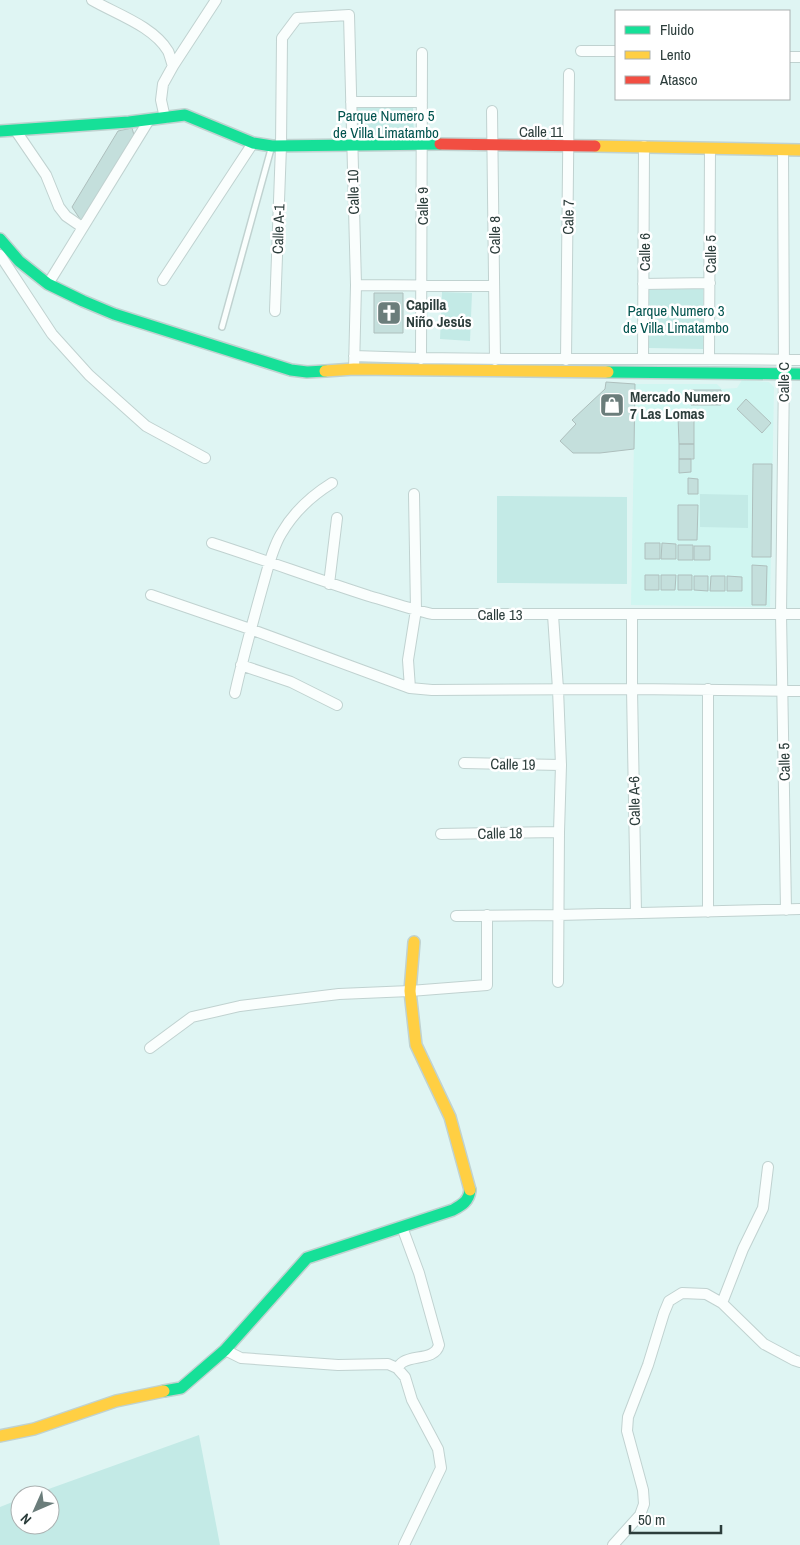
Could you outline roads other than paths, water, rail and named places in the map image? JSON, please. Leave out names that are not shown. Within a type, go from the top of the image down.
[{"type":"street","points":[[92,0],[140,24],[161,42],[168,52],[173,66]]},
{"type":"street","points":[[165,118],[161,100],[163,84],[216,0]]},
{"type":"street","name":"Calle 10","points":[[349,15],[356,285],[354,369]]},
{"type":"street","name":"Calle A-1","points":[[275,312],[276,146],[282,38],[297,18],[349,15]]},
{"type":"street","points":[[581,51],[615,52]]},
{"type":"street","name":"Calle 9","points":[[421,358],[422,53]]},
{"type":"street","name":"Cale 7","points":[[566,360],[569,74]]},
{"type":"street","points":[[351,102],[422,102]]},
{"type":"street","name":"Calle 8","points":[[492,111],[495,360]]},
{"type":"street","name":"Calle 11","points":[[0,131],[149,120],[185,115],[253,142],[276,146],[422,144],[644,146],[800,150]]},
{"type":"street","points":[[48,284],[149,120]]},
{"type":"street","points":[[16,131],[46,175],[59,207],[66,216],[82,227]]},
{"type":"street","points":[[163,280],[253,142]]},
{"type":"street","name":"Calle 6","points":[[644,146],[644,359]]},
{"type":"street","name":"Calle 5","points":[[709,359],[710,148]]},
{"type":"street","name":"Calle C","points":[[781,614],[784,374],[783,150]]},
{"type":"street","points":[[0,239],[19,261],[48,284],[83,301],[114,314],[291,370],[307,372],[354,369],[800,374]]},
{"type":"street","points":[[0,255],[52,334],[89,375],[146,426],[205,458]]},
{"type":"street","points":[[644,284],[710,283]]},
{"type":"street","points":[[356,285],[494,286]]},
{"type":"street","points":[[354,356],[495,360],[800,360]]},
{"type":"street","points":[[236,693],[250,629],[280,535],[309,499],[332,483]]},
{"type":"street","points":[[410,688],[408,660],[416,610],[414,494]]},
{"type":"street","points":[[329,584],[338,518]]},
{"type":"street","name":"Calle 13","points":[[212,544],[270,562],[329,584],[432,614],[800,614]]},
{"type":"street","points":[[151,595],[410,688],[432,690],[632,688],[800,691]]},
{"type":"street","name":"Calle A-6","points":[[632,614],[636,913]]},
{"type":"street","name":"Calle 5","points":[[781,614],[786,910]]},
{"type":"street","points":[[553,615],[561,765],[558,982]]},
{"type":"street","points":[[242,665],[292,682],[337,705]]},
{"type":"street","points":[[708,690],[708,912]]},
{"type":"street","name":"Calle 19","points":[[464,763],[561,765]]},
{"type":"street","name":"Calle 18","points":[[441,834],[559,832]]},
{"type":"street","points":[[456,916],[800,910]]},
{"type":"street","points":[[150,1048],[192,1017],[240,1006],[339,994],[487,985],[487,916]]},
{"type":"street","points":[[0,1436],[34,1429],[116,1400],[181,1388],[225,1350],[307,1258],[453,1210],[466,1201],[470,1195],[470,1188],[450,1117],[416,1045],[410,991],[414,942]]},
{"type":"street","points":[[722,1303],[743,1249],[763,1208],[768,1166]]},
{"type":"street","points":[[397,1368],[404,1362],[433,1354],[438,1350],[439,1345],[419,1274],[402,1227]]},
{"type":"street","points":[[613,1545],[640,1515],[644,1504],[627,1431],[628,1417],[648,1365],[669,1301],[682,1293],[706,1294],[722,1303],[764,1344],[800,1362]]},
{"type":"street","points":[[225,1350],[241,1358],[338,1365],[388,1364],[397,1368],[405,1377],[412,1400],[438,1449],[441,1468],[404,1545]]},
{"type":"lane","points":[[222,327],[276,146]]},
{"type":"place","name":"Capilla Niño Jesús","points":[[389,313]]},
{"type":"place","name":"Mercado Numero 7 Las Lomas","points":[[612,405]]},
{"type":"park label","name":"Parque Numero 5 de Villa Limatambo","points":[[386,124]]},
{"type":"park label","name":"Parque Numero 3 de Villa Limatambo","points":[[676,318]]}]
